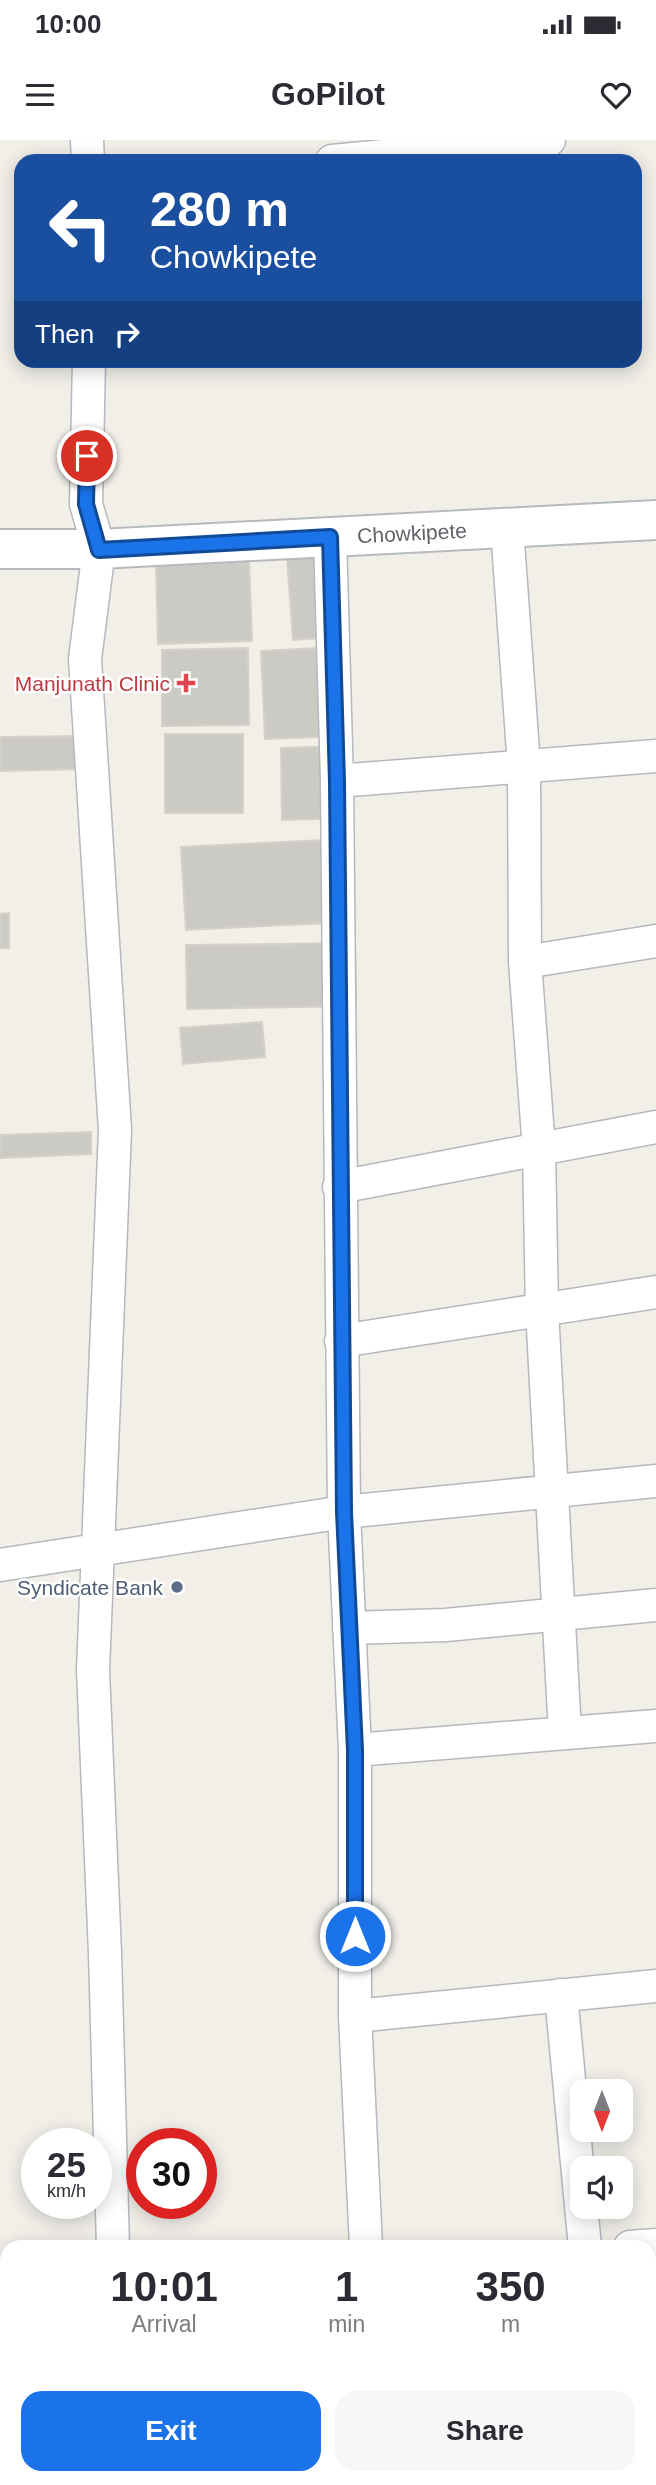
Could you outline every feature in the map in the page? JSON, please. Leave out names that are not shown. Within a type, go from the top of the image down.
[{"type":"street","points":[[404,154],[549,140]]},
{"type":"street","points":[[89,368],[86,504],[99,550],[85,659],[115,1130],[93,1670],[105,1953],[113,2240]]},
{"type":"street","name":"Chowkipete","points":[[0,550],[99,550],[656,520]]},
{"type":"street","points":[[508,528],[524,765],[525,962],[539,1149],[542,1310],[565,1733]]},
{"type":"street","points":[[330,537],[337,782],[344,1512],[355,1750],[355,2016],[366,2240]]},
{"type":"street","points":[[337,782],[656,756]]},
{"type":"street","points":[[525,962],[656,941]]},
{"type":"street","points":[[339,1187],[656,1127]]},
{"type":"street","points":[[341,1341],[656,1292]]},
{"type":"street","points":[[0,1565],[344,1512],[656,1480]]},
{"type":"street","points":[[349,1628],[446,1625],[656,1605]]},
{"type":"street","points":[[355,1750],[656,1726]]},
{"type":"street","points":[[355,2016],[656,1986]]},
{"type":"street","points":[[561,1995],[584,2240]]},
{"type":"building","points":[[342,553],[349,636],[293,640],[287,557]]},
{"type":"building","points":[[249,559],[252,641],[158,644],[156,562]]},
{"type":"building","points":[[339,647],[343,736],[265,739],[261,651]]},
{"type":"building","points":[[248,648],[249,725],[162,726],[162,650]]},
{"type":"building","points":[[165,734],[243,734],[243,813],[165,813]]},
{"type":"building","points":[[83,736],[84,769],[0,771],[0,737]]},
{"type":"building","points":[[349,746],[351,818],[282,820],[281,748]]},
{"type":"building","points":[[343,839],[347,922],[186,930],[181,847]]},
{"type":"building","points":[[9,913],[9,948],[0,948],[0,914]]},
{"type":"building","points":[[355,943],[356,1006],[187,1009],[186,945]]},
{"type":"building","points":[[262,1022],[265,1057],[183,1064],[180,1028]]},
{"type":"building","points":[[91,1132],[91,1154],[0,1158],[0,1135]]},
{"type":"place","name":"Manjunath Clinic","points":[[186,683]]},
{"type":"place","name":"Syndicate Bank","points":[[177,1587]]},
{"type":"route","points":[[87,456],[86,504],[99,550],[330,537],[337,782],[344,1512],[355,1750],[355,1936]]}]
